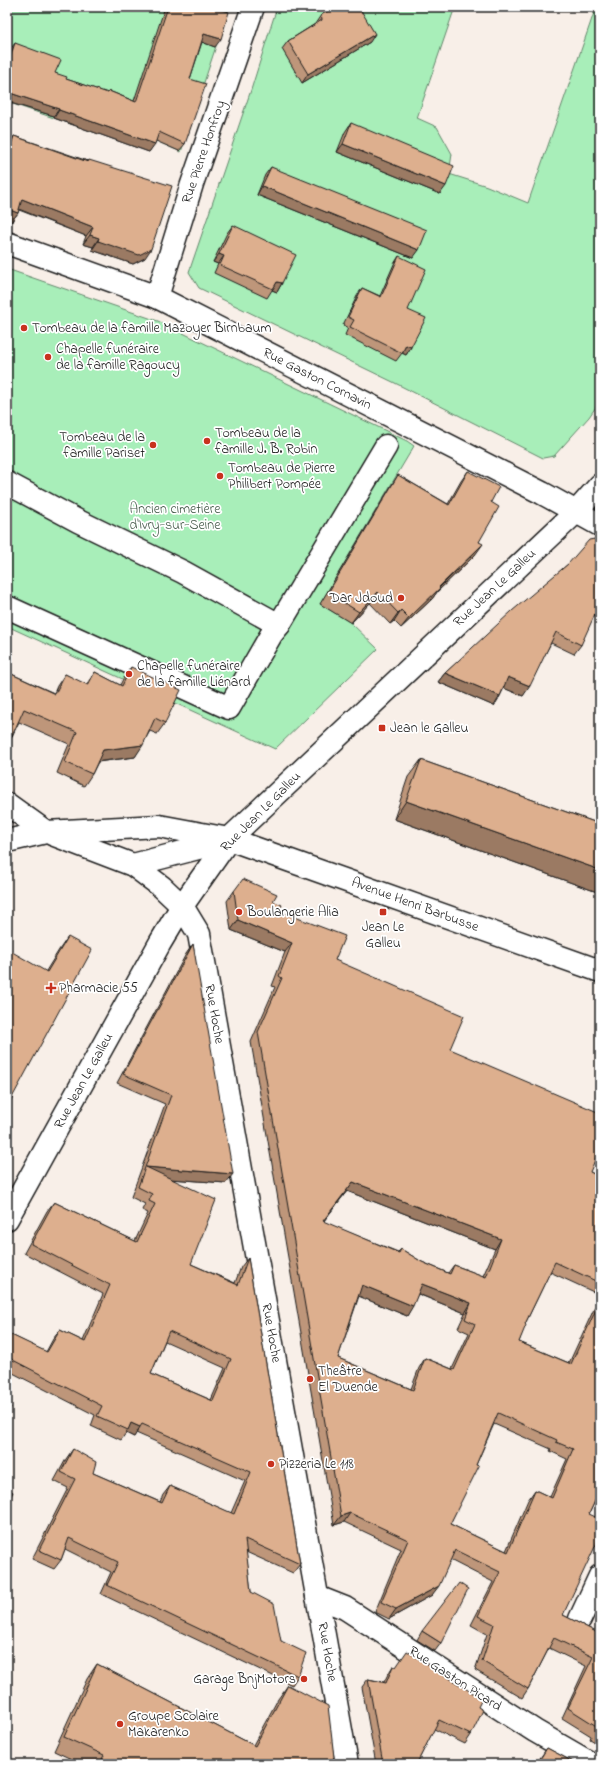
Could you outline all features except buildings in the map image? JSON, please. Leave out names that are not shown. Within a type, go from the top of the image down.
[{"type":"street","name":"Rue Pierre Honfroy","points":[[157,297],[192,184],[253,7]]},
{"type":"street","name":"Rue Gaston Cornavin","points":[[7,243],[157,297],[535,489],[600,525]]},
{"type":"street","points":[[7,607],[229,708],[271,635],[279,625],[386,446]]},
{"type":"street","points":[[7,483],[78,521],[183,572],[279,625]]},
{"type":"street","name":"Rue Jean Le Galleu","points":[[7,1219],[182,906],[229,839],[576,512],[600,485]]},
{"type":"street","name":"Rue Hoche","points":[[7,804],[46,832],[133,865],[162,887],[182,906],[199,934],[347,1764]]},
{"type":"street","name":"Avenue Henri Barbusse","points":[[7,841],[46,832],[159,826],[229,839],[600,970]]},
{"type":"street","points":[[133,865],[229,839]]},
{"type":"street","points":[[580,1619],[600,1576]]},
{"type":"street","name":"Rue Gaston Picard","points":[[317,1597],[345,1608],[535,1731],[592,1764]]},
{"type":"green space","points":[[7,7],[229,7],[181,152],[154,140],[150,151],[7,102]]},
{"type":"green space","points":[[277,7],[455,7],[417,118],[437,127],[452,154],[449,174],[487,186],[528,203],[596,7],[600,7],[600,401],[589,417],[554,456],[543,458],[393,382],[199,288],[189,272],[251,90]]},
{"type":"green space","name":"Ancien cimetière d'Ivry-sur-Seine","points":[[7,269],[158,321],[407,441],[414,446],[320,604],[351,623],[378,649],[275,749],[7,626]]},
{"type":"place","name":"Tombeau de la famille Mazoyer Birnbaum","points":[[24,328]]},
{"type":"place","name":"Chapelle funéraire de la famille Ragoucy","points":[[48,357]]},
{"type":"place","name":"Tombeau de la famille J. B. Robin","points":[[207,441]]},
{"type":"place","name":"Tombeau de la famille Pariset","points":[[153,445]]},
{"type":"place","name":"Tombeau de Pierre Philibert Pompée","points":[[220,476]]},
{"type":"place","name":"Dar Jdoud","points":[[401,598]]},
{"type":"place","name":"Chapelle funéraire de la famille Liénard","points":[[129,674]]},
{"type":"place","name":"Jean le Galleu","points":[[382,728]]},
{"type":"place","name":"Boulangerie Alia","points":[[239,912]]},
{"type":"place","name":"Jean Le Galleu","points":[[383,912]]},
{"type":"place","name":"Pharmacie 55","points":[[51,988]]},
{"type":"place","name":"Theâtre El Duende","points":[[310,1379]]},
{"type":"place","name":"Pizzeria Le 118","points":[[271,1464]]},
{"type":"place","name":"Garage BnjMotors","points":[[304,1679]]},
{"type":"place","name":"Groupe Scolaire Makarenko","points":[[120,1724]]}]
